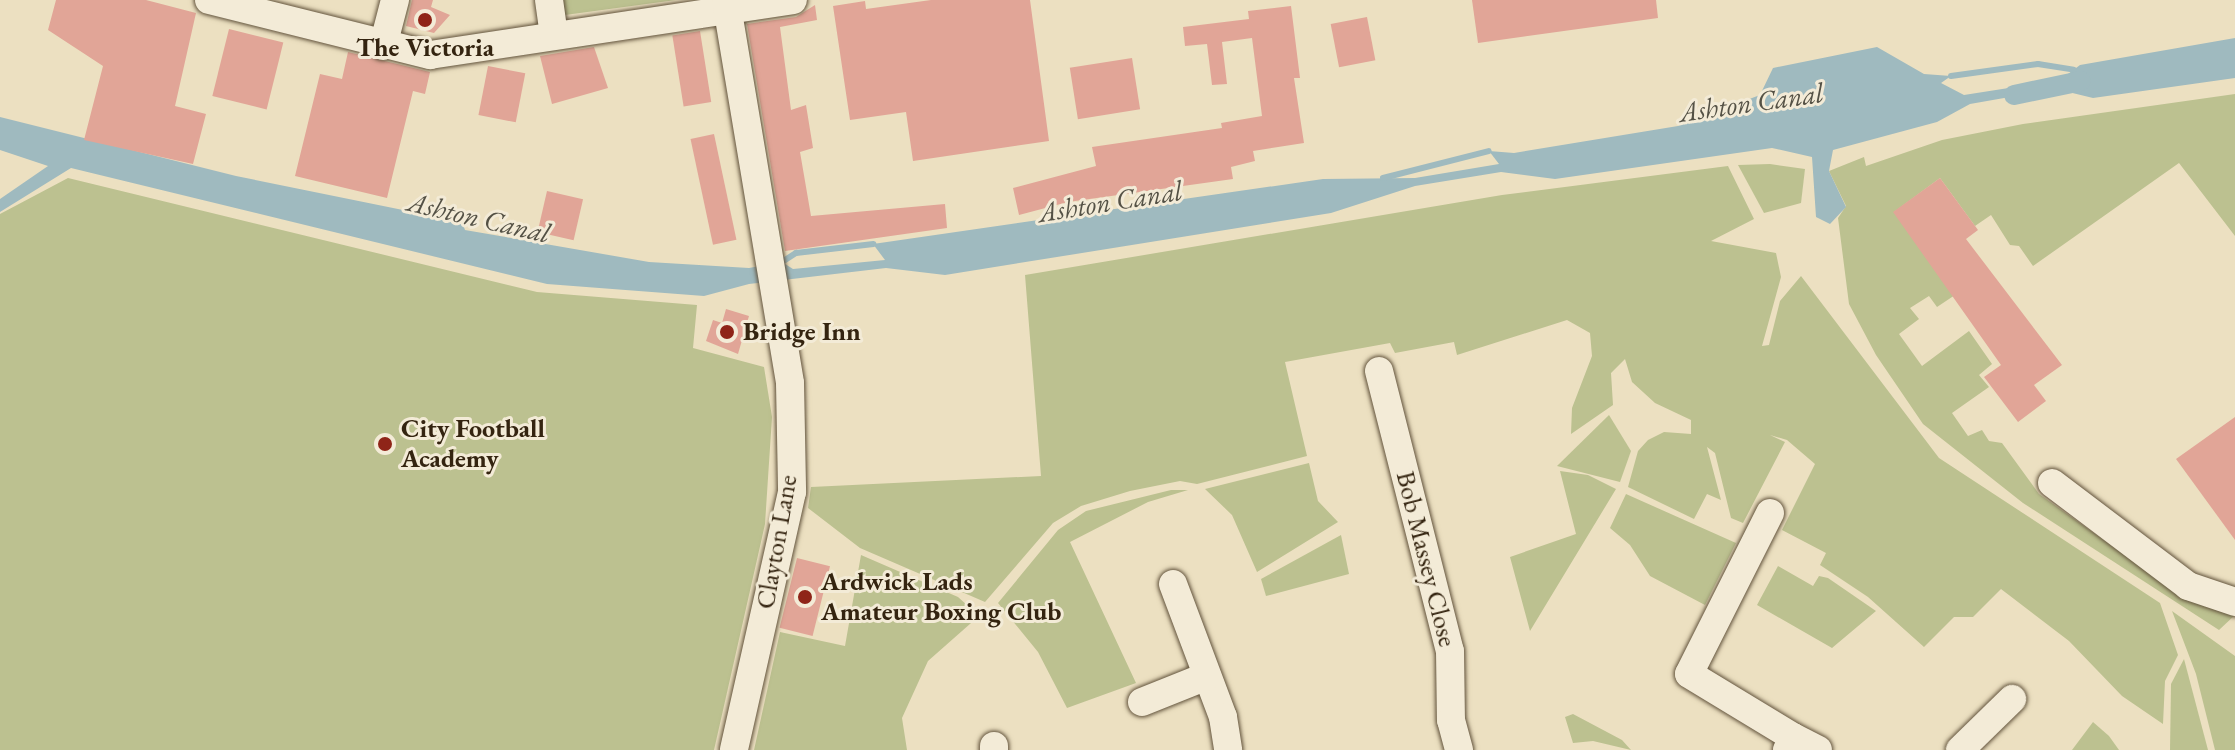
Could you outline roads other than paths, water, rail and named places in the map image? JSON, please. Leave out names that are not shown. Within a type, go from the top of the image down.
[{"type":"street","points":[[209,0],[383,46],[430,55],[726,4],[793,0]]},
{"type":"street","points":[[383,46],[395,0]]},
{"type":"street","points":[[549,0],[554,35]]},
{"type":"street","name":"Clayton Lane","points":[[726,4],[790,383],[792,492],[734,750]]},
{"type":"street","name":"Bob Massey Close","points":[[1379,371],[1450,651],[1451,720],[1459,750]]},
{"type":"street","points":[[2052,483],[2188,586],[2235,602]]},
{"type":"street","points":[[1770,513],[1689,674],[1790,743],[1818,750]]},
{"type":"street","points":[[1173,584],[1229,737],[1228,750]]},
{"type":"street","points":[[1142,702],[1207,676]]},
{"type":"street","points":[[1960,750],[2012,699]]},
{"type":"water","points":[[2235,38],[2235,78],[2093,98],[2056,89],[1970,104],[1937,122],[1833,150],[1829,171],[1846,207],[1830,224],[1816,217],[1812,157],[1772,148],[1555,179],[1501,172],[1415,186],[1331,213],[945,275],[886,268],[749,284],[704,296],[547,284],[71,168],[0,212],[0,199],[48,166],[0,150],[0,117],[236,176],[462,222],[465,230],[649,262],[749,268],[782,262],[793,269],[885,260],[873,244],[1323,179],[1415,178],[1499,164],[1489,151],[1514,153],[1678,126],[1760,95],[1773,68],[1877,47],[1924,74],[1951,76],[1941,83],[1964,95],[2060,80],[2080,65]]},
{"type":"waterway","points":[[1951,76],[2038,64],[2074,70]]},
{"type":"waterway","name":"Ashton Canal","points":[[2014,95],[2081,81]]},
{"type":"waterway","points":[[1383,178],[1489,151]]},
{"type":"waterway","points":[[782,262],[796,253],[873,244]]},
{"type":"place","name":"The Victoria","points":[[425,20]]},
{"type":"place","name":"Bridge Inn","points":[[727,332]]},
{"type":"place","name":"City Football Academy","points":[[385,444]]},
{"type":"place","name":"Ardwick Lads Amateur Boxing Club","points":[[805,597]]}]
